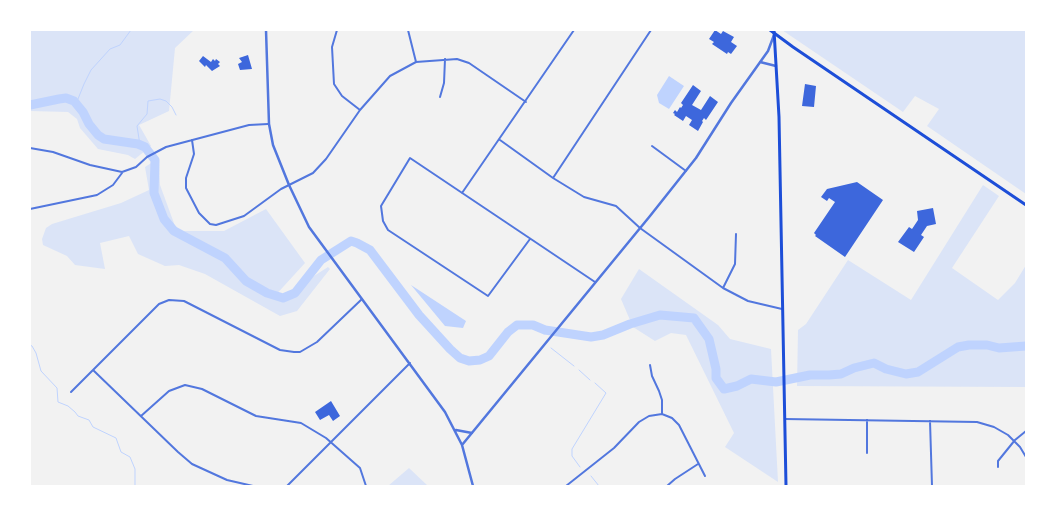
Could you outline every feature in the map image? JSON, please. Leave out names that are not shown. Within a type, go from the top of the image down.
[{"type":"main road","points":[[770,30],[1026,205]]},
{"type":"main road","points":[[774,32],[779,117],[786,486]]},
{"type":"street","points":[[266,30],[269,124],[274,150],[289,184],[309,227],[445,412],[462,445],[473,486]]},
{"type":"street","points":[[337,30],[332,47],[334,84],[342,96],[360,110]]},
{"type":"street","points":[[408,30],[416,62]]},
{"type":"street","points":[[462,193],[574,30]]},
{"type":"street","points":[[553,178],[651,30]]},
{"type":"street","points":[[462,445],[686,171],[768,51],[774,32]]},
{"type":"street","points":[[440,98],[444,83],[445,59]]},
{"type":"street","points":[[192,140],[194,154],[186,178],[186,188],[195,208],[210,224],[216,226],[239,219],[289,184],[308,176],[322,164],[360,110],[390,76],[416,62],[457,59],[469,63],[526,102]]},
{"type":"street","points":[[760,62],[776,66]]},
{"type":"street","points":[[30,148],[53,152],[90,165],[122,172],[133,169],[161,149],[252,124],[269,124]]},
{"type":"street","points":[[500,140],[553,178],[584,197],[616,206],[640,228],[723,288],[748,301],[783,309]]},
{"type":"street","points":[[652,146],[686,171]]},
{"type":"street","points":[[530,239],[488,296],[388,230],[383,222],[381,206],[410,158],[595,282]]},
{"type":"street","points":[[30,209],[97,195],[113,185],[122,172]]},
{"type":"street","points":[[723,288],[735,264],[736,234]]},
{"type":"street","points":[[71,392],[159,304],[169,300],[189,303],[280,350],[300,352],[317,342],[362,299]]},
{"type":"street","points":[[287,486],[410,363]]},
{"type":"street","points":[[650,365],[652,376],[659,391],[662,414]]},
{"type":"street","points":[[94,370],[178,452],[200,469],[227,480],[253,486]]},
{"type":"street","points":[[141,416],[169,391],[185,385],[202,389],[256,416],[301,423],[331,442],[360,468],[366,486]]},
{"type":"street","points":[[566,486],[614,448],[639,422],[650,416],[662,414],[672,418],[679,426],[705,476]]},
{"type":"street","points":[[785,419],[969,421],[1001,430],[1015,440],[1026,457]]},
{"type":"street","points":[[867,420],[867,453]]},
{"type":"street","points":[[930,421],[932,486]]},
{"type":"street","points":[[455,429],[472,433]]},
{"type":"street","points":[[998,466],[998,461],[1015,440],[1026,431]]},
{"type":"street","points":[[667,486],[698,464]]},
{"type":"shaded area","points":[[30,30],[194,30],[175,48],[169,111],[139,125],[151,146],[135,159],[128,155],[98,149],[80,128],[77,119],[68,112],[30,111]]},
{"type":"shaded area","points":[[782,30],[1026,30],[1026,194],[927,126],[939,109],[915,96],[903,112]]},
{"type":"shaded area","points":[[159,158],[160,185],[175,226],[184,231],[224,231],[266,209],[305,263],[273,298],[283,300],[295,295],[314,276],[328,267],[330,269],[297,311],[280,316],[205,274],[179,265],[165,266],[138,254],[129,236],[100,243],[105,269],[75,265],[67,256],[43,245],[42,239],[46,228],[52,224],[121,203],[149,190],[145,167]]},
{"type":"shaded area","points":[[983,185],[999,196],[952,268],[998,300],[1015,283],[1026,265],[1026,387],[797,386],[798,330],[806,324],[848,260],[911,300]]},
{"type":"shaded area","points":[[639,269],[718,325],[730,339],[771,349],[778,482],[725,447],[734,433],[686,335],[671,333],[655,341],[633,327],[621,299]]},
{"type":"shaded area","points":[[409,468],[428,486],[388,486]]},
{"type":"water","points":[[669,76],[684,86],[669,109],[659,103],[657,95]]},
{"type":"water","points":[[411,285],[466,321],[463,328],[445,326]]},
{"type":"building","points":[[715,30],[721,34],[723,31],[734,37],[731,42],[737,46],[731,54],[728,52],[727,54],[712,44],[714,42],[709,39]]},
{"type":"building","points":[[248,55],[252,69],[240,70],[238,64],[242,62],[239,58]]},
{"type":"building","points":[[203,56],[211,62],[213,59],[215,61],[216,59],[220,62],[218,64],[220,66],[212,71],[206,65],[205,67],[199,61]]},
{"type":"building","points":[[805,84],[816,86],[814,107],[802,106]]},
{"type":"building","points":[[693,85],[701,91],[692,105],[701,110],[710,96],[718,102],[706,120],[704,118],[698,131],[689,125],[692,120],[686,116],[683,121],[673,113],[681,108],[683,105],[681,103]]},
{"type":"building","points":[[857,182],[883,200],[845,257],[815,236],[814,233],[835,202],[829,198],[827,201],[821,197],[827,189]]},
{"type":"building","points":[[933,208],[936,224],[927,226],[921,235],[924,237],[914,252],[898,242],[909,227],[912,229],[918,220],[917,211]]},
{"type":"building","points":[[331,401],[340,416],[333,421],[329,415],[320,420],[315,412]]},
{"type":"waterway","points":[[76,104],[91,70],[110,49],[120,45],[131,30]]},
{"type":"waterway","points":[[30,105],[66,98],[74,101],[83,112],[89,124],[104,139],[138,144],[145,147],[155,160],[154,193],[164,219],[174,231],[225,258],[246,281],[267,293],[283,298],[295,293],[321,260],[351,241],[370,250],[419,315],[450,349],[460,358],[469,361],[480,360],[489,356],[508,332],[517,325],[533,325],[545,330],[591,337],[603,335],[660,315],[694,318],[709,339],[716,369],[716,378],[724,389],[737,386],[751,379],[776,382],[810,375],[841,374],[854,368],[874,363],[886,369],[906,374],[918,372],[958,347],[969,345],[987,345],[999,348],[1026,346]]},
{"type":"waterway","points":[[140,145],[137,126],[147,114],[148,101],[160,99],[166,101],[176,115]]},
{"type":"waterway","points":[[541,329],[544,334]]},
{"type":"waterway","points":[[30,345],[36,353],[41,371],[57,388],[58,402],[68,406],[78,416],[89,420],[93,427],[116,438],[121,452],[130,457],[135,469],[135,486]]},
{"type":"waterway","points":[[551,348],[574,366]]},
{"type":"waterway","points":[[579,370],[590,380]]},
{"type":"waterway","points":[[580,467],[572,456],[572,449],[606,393],[595,383]]},
{"type":"waterway","points":[[591,476],[599,486]]}]
